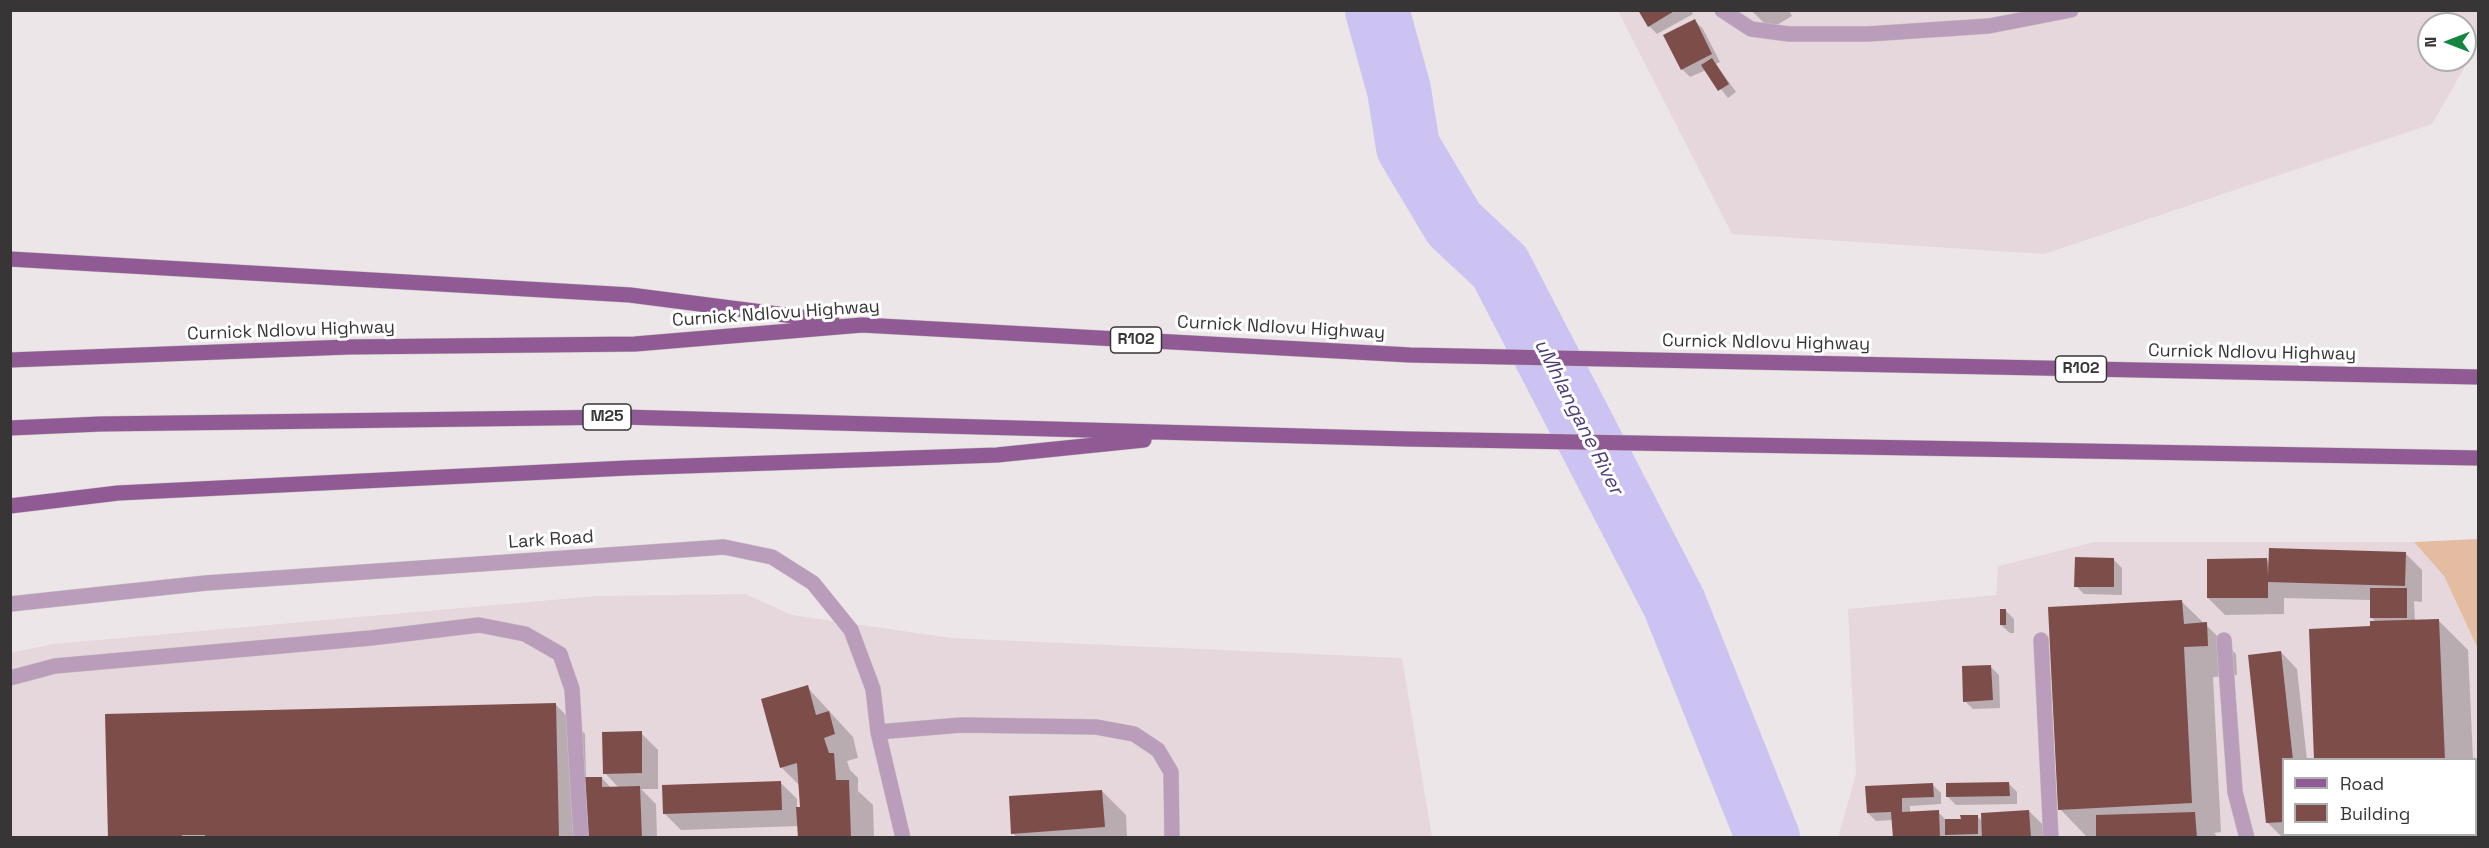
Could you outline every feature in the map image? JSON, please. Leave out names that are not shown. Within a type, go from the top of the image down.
[{"type":"main road","points":[[10,259],[630,295],[862,325]]},
{"type":"main road","name":"Curnick Ndlovu Highway","points":[[10,360],[348,347],[635,344],[862,325],[1410,355],[2478,377]]},
{"type":"main road","name":"M25","points":[[10,428],[123,423],[623,417],[1204,434]]},
{"type":"main road","points":[[10,506],[118,493],[627,468],[997,455],[1204,434],[2478,458]]},
{"type":"lane","points":[[1722,10],[1750,29],[1800,34],[1868,34],[1989,27],[2071,10]]},
{"type":"lane","name":"Lark Road","points":[[10,604],[206,583],[724,547],[772,558],[813,583],[850,630],[873,689],[878,732],[903,837]]},
{"type":"lane","points":[[10,678],[55,666],[371,638],[479,625],[525,634],[560,654],[572,689],[581,837]]},
{"type":"lane","points":[[2041,639],[2051,837]]},
{"type":"lane","points":[[2224,639],[2235,792],[2247,837]]},
{"type":"lane","points":[[878,732],[961,725],[1096,727],[1134,734],[1158,750],[1171,772],[1172,837]]},
{"type":"shaded area","points":[[2478,10],[2477,46],[2477,12],[2417,12],[2417,72],[2462,72],[2432,124],[2044,254],[1732,234],[1618,11]]},
{"type":"shaded area","points":[[2478,539],[2478,649],[2444,576],[2414,542]]},
{"type":"shaded area","points":[[2094,542],[2414,542],[2444,576],[2478,649],[2478,837],[1838,838],[1856,774],[1848,609],[1996,595],[1998,566]]},
{"type":"shaded area","points":[[745,594],[792,615],[951,638],[1402,658],[1432,837],[11,837],[10,653],[53,644],[597,596]]},
{"type":"building","points":[[1638,10],[1676,10],[1648,27]]},
{"type":"building","points":[[1695,19],[1712,54],[1681,70],[1663,35]]},
{"type":"building","points":[[1712,58],[1729,84],[1718,91],[1701,65]]},
{"type":"building","points":[[2269,548],[2406,552],[2405,586],[2268,582],[2268,598],[2207,598],[2207,559],[2267,558],[2268,575]]},
{"type":"building","points":[[2075,557],[2114,558],[2114,587],[2074,587]]},
{"type":"building","points":[[2370,588],[2407,588],[2407,618],[2370,618]]},
{"type":"building","points":[[2182,600],[2184,624],[2207,622],[2208,646],[2184,647],[2192,803],[2058,810],[2048,607]]},
{"type":"building","points":[[2000,609],[2006,609],[2006,625],[2000,625]]},
{"type":"building","points":[[2439,619],[2445,758],[2314,758],[2309,629],[2370,626],[2370,621]]},
{"type":"building","points":[[2281,651],[2293,758],[2282,758],[2282,822],[2266,823],[2248,655]]},
{"type":"building","points":[[1991,665],[1993,700],[1963,702],[1962,666]]},
{"type":"building","points":[[808,685],[816,715],[829,711],[835,734],[824,738],[829,753],[834,753],[836,780],[849,780],[851,838],[798,838],[796,807],[800,807],[797,763],[780,768],[761,699]]},
{"type":"building","points":[[556,703],[559,838],[205,838],[205,835],[182,835],[183,838],[108,838],[105,714]]},
{"type":"building","points":[[642,731],[642,773],[603,774],[602,732]]},
{"type":"building","points":[[584,777],[602,777],[602,787],[640,786],[642,838],[583,838]]},
{"type":"building","points":[[781,781],[782,810],[663,814],[662,785]]},
{"type":"building","points":[[2009,782],[2010,796],[1946,797],[1946,783]]},
{"type":"building","points":[[1933,783],[1934,797],[1902,798],[1902,812],[1939,810],[1940,838],[1893,838],[1891,812],[1867,813],[1865,786]]},
{"type":"building","points":[[1102,790],[1105,827],[1011,834],[1009,796]]},
{"type":"building","points":[[2029,810],[2031,838],[1982,838],[1981,813]]},
{"type":"building","points":[[2195,812],[2197,838],[2096,838],[2096,815]]},
{"type":"building","points":[[1960,815],[1978,815],[1978,834],[1945,835],[1945,819],[1961,819]]},
{"type":"waterway","name":"uMhlangane River","points":[[1377,10],[1399,90],[1408,147],[1454,224],[1500,267],[1674,603],[1768,838]]}]
